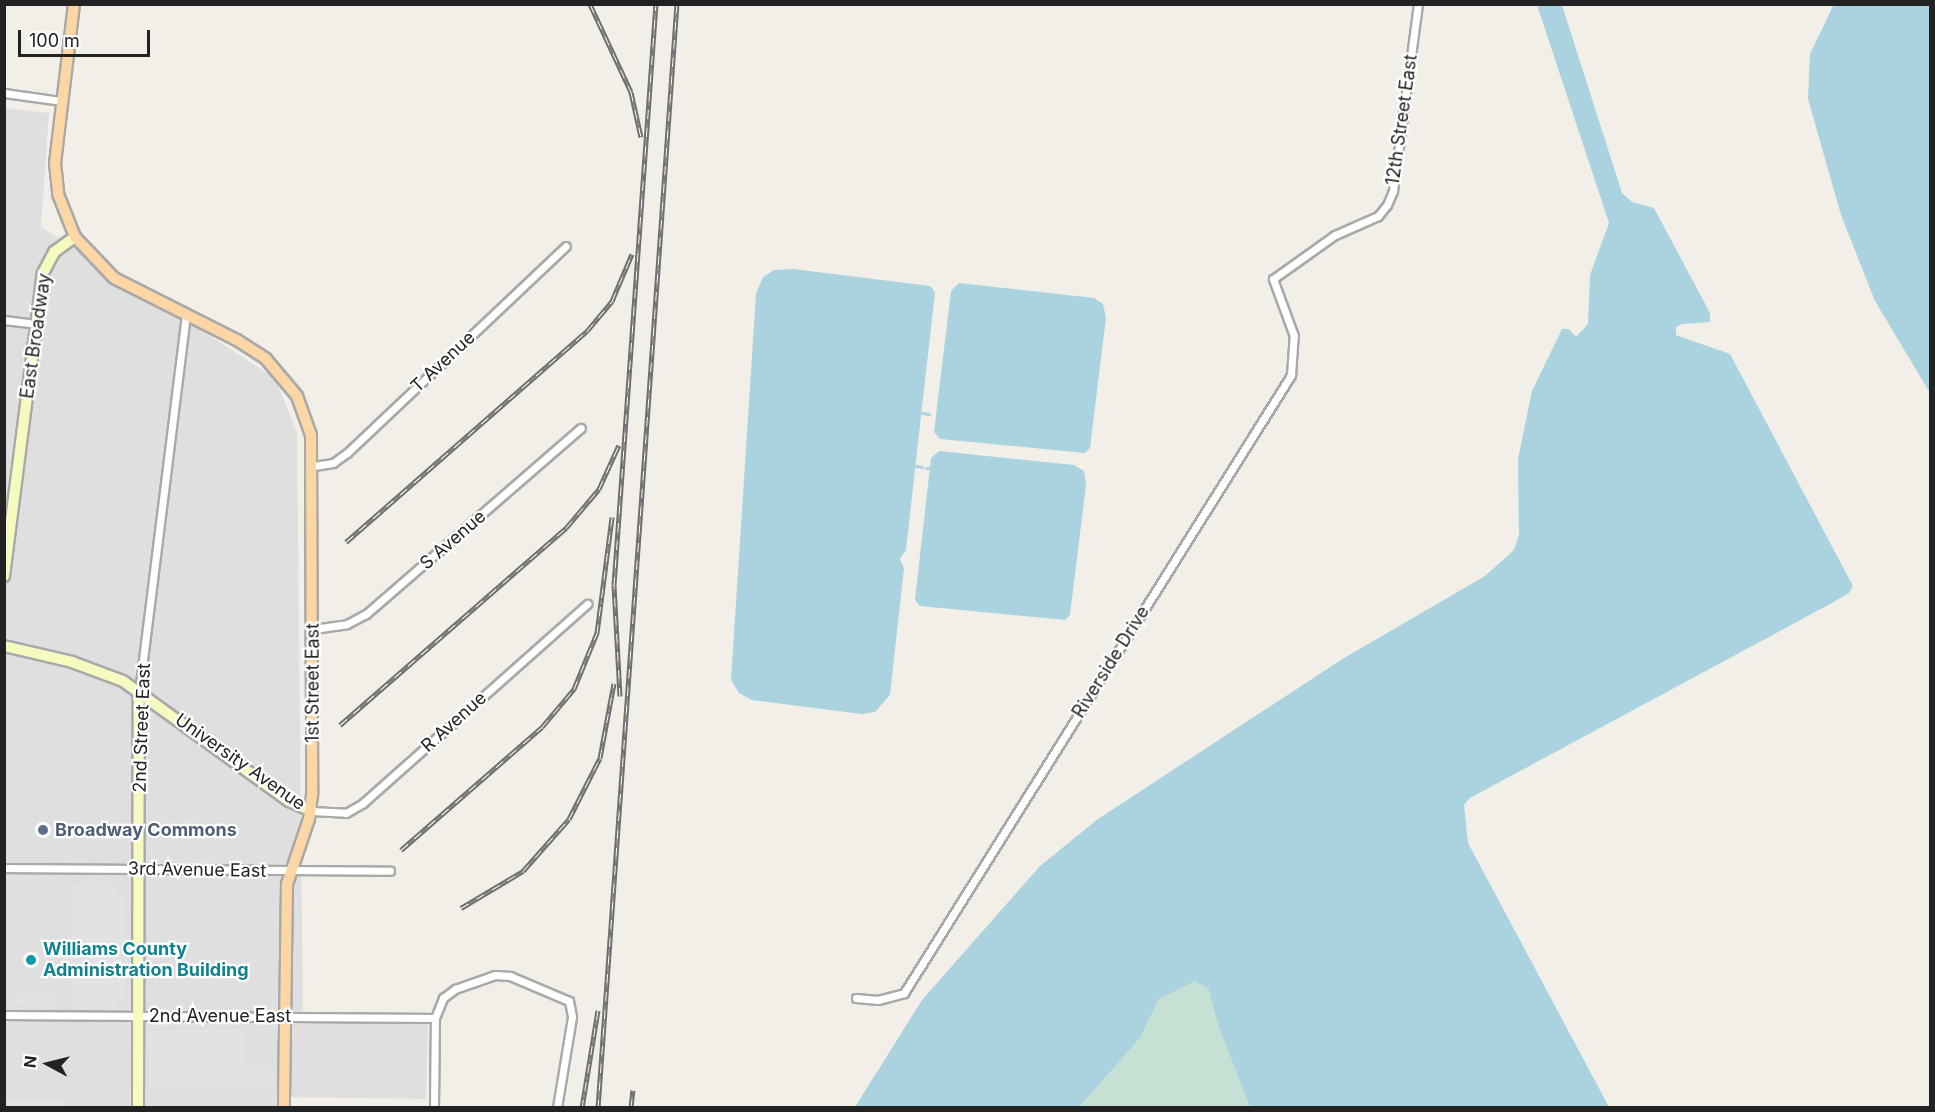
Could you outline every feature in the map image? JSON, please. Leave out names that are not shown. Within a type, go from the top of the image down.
[{"type":"main road","points":[[74,4],[62,101],[56,178],[62,210],[75,237]]},
{"type":"main road","name":"1st Street East","points":[[75,237],[114,278],[254,349],[278,371],[303,408],[311,435],[314,466],[310,811],[289,872],[284,1107]]},
{"type":"street","name":"12th Street East","points":[[1273,279],[1335,235],[1377,216],[1387,205],[1393,191],[1418,4]]},
{"type":"street","points":[[4,93],[62,101]]},
{"type":"street","name":"East Broadway","points":[[4,576],[8,525],[46,265],[54,252],[75,237]]},
{"type":"street","name":"T Avenue","points":[[314,466],[333,463],[347,453],[566,246]]},
{"type":"street","name":"Riverside Drive","points":[[856,998],[878,1000],[904,993],[1292,375],[1294,336],[1273,279]]},
{"type":"street","name":"2nd Street East","points":[[138,1107],[139,692],[186,315]]},
{"type":"street","points":[[4,320],[36,324]]},
{"type":"street","name":"S Avenue","points":[[313,629],[347,624],[366,614],[581,428]]},
{"type":"street","name":"R Avenue","points":[[310,811],[346,813],[363,803],[587,604]]},
{"type":"street","name":"University Avenue","points":[[4,646],[89,667],[139,692],[290,801],[310,811]]},
{"type":"street","name":"3rd Avenue East","points":[[4,868],[390,871]]},
{"type":"street","points":[[434,1107],[435,1018],[443,998],[455,989],[495,975],[510,976],[569,1001],[572,1017],[557,1107]]},
{"type":"street","name":"2nd Avenue East","points":[[4,1015],[435,1018]]},
{"type":"shaded area","points":[[5,108],[49,113],[41,227],[275,378],[297,433],[303,1021],[428,1021],[426,1099],[276,1097],[276,1108],[5,1108]]},
{"type":"shaded area","points":[[72,885],[118,887],[117,895],[126,895],[125,999],[117,999],[116,1009],[72,1010]]},
{"type":"shaded area","points":[[14,994],[53,994],[58,1007],[7,1005]]},
{"type":"shaded area","points":[[242,1029],[242,1066],[274,1066],[273,1087],[149,1088],[149,1031]]},
{"type":"shaded area","points":[[64,1099],[64,1107],[5,1107],[5,1101]]},
{"type":"green space","points":[[1201,981],[1208,988],[1218,1025],[1250,1107],[1080,1108],[1140,1038],[1159,999],[1190,982]]},
{"type":"water","points":[[1834,4],[1930,5],[1930,393],[1875,301],[1841,215],[1808,99],[1810,54]]},
{"type":"water","points":[[1537,5],[1562,5],[1622,193],[1632,202],[1654,208],[1710,313],[1710,322],[1682,324],[1676,327],[1676,335],[1730,354],[1853,586],[1849,593],[1830,604],[1470,798],[1464,805],[1468,843],[1609,1107],[1250,1107],[1218,1025],[1208,988],[1195,981],[1159,999],[1140,1038],[1080,1107],[855,1107],[922,1000],[1040,866],[1098,819],[1344,658],[1485,576],[1514,550],[1519,535],[1518,459],[1532,391],[1562,329],[1569,329],[1576,337],[1588,324],[1590,275],[1609,223]]},
{"type":"water","points":[[793,269],[930,286],[935,292],[906,550],[900,559],[904,568],[890,695],[875,712],[862,714],[752,700],[739,693],[731,680],[756,294],[763,277],[774,270]]},
{"type":"water","points":[[959,283],[1094,298],[1103,304],[1106,318],[1090,448],[1085,453],[940,439],[934,432],[951,291]]},
{"type":"water","points":[[939,451],[1074,465],[1084,471],[1086,485],[1070,615],[1065,620],[920,606],[915,600],[931,458]]},
{"type":"waterway","points":[[922,413],[929,414]]},
{"type":"waterway","points":[[916,466],[922,467]]},
{"type":"railway","points":[[590,4],[631,92],[641,137]]},
{"type":"railway","points":[[620,696],[614,585],[656,4]]},
{"type":"railway","points":[[598,1108],[677,4]]},
{"type":"railway","points":[[346,542],[587,331],[612,301],[632,254]]},
{"type":"railway","points":[[340,725],[566,528],[599,489],[619,445]]},
{"type":"railway","points":[[401,850],[542,727],[574,689],[597,633],[612,517]]},
{"type":"railway","points":[[461,908],[523,871],[569,819],[600,758],[614,683]]},
{"type":"railway","points":[[582,1108],[598,1010]]},
{"type":"railway","points":[[631,1108],[633,1090]]},
{"type":"place","name":"Broadway Commons","points":[[43,830]]},
{"type":"place","name":"Williams County Administration Building","points":[[31,960]]}]
